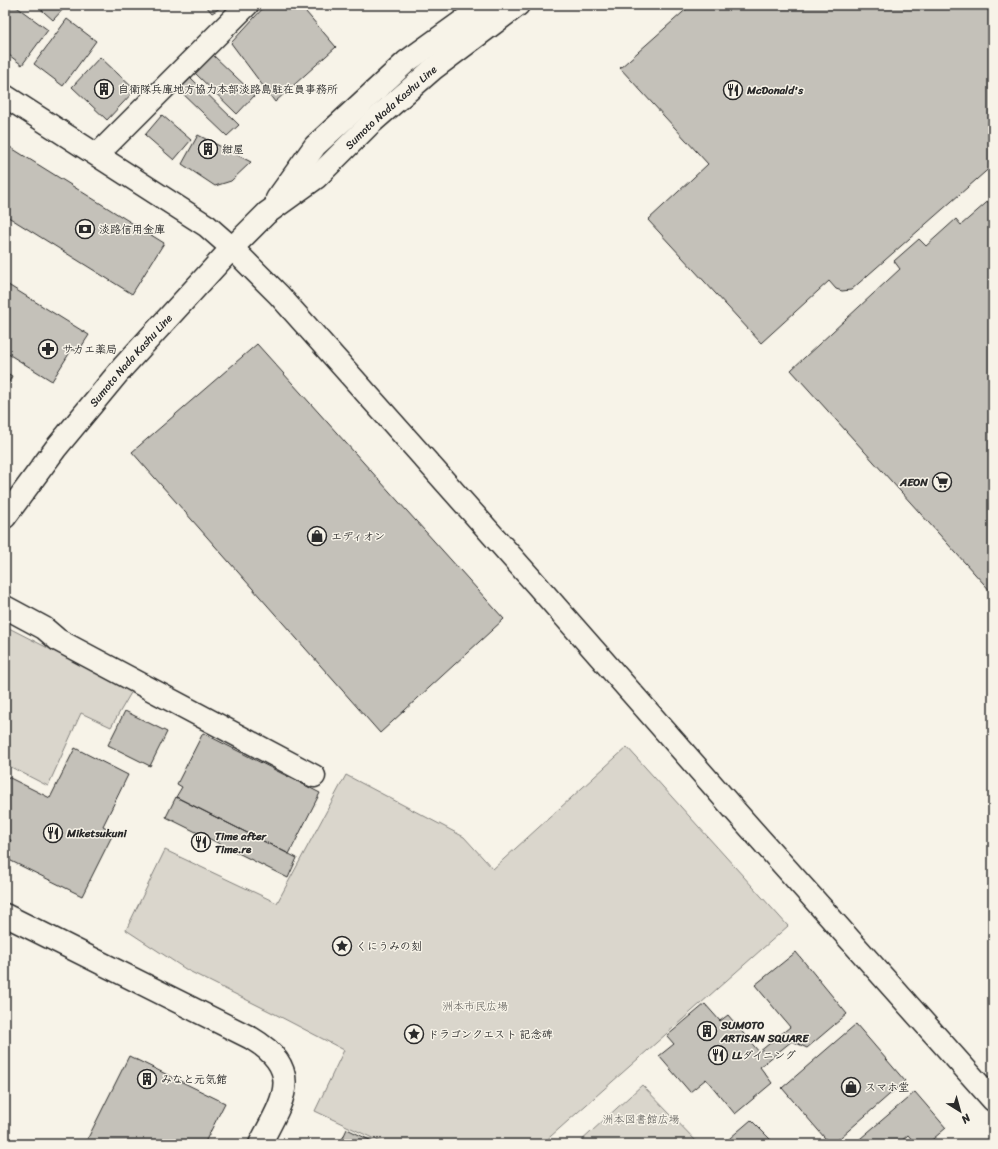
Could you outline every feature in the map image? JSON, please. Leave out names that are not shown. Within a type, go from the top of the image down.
[{"type":"street","points":[[97,155],[247,5]]},
{"type":"street","name":"Sumoto Nada Kashu Line","points":[[267,213],[315,146],[406,62],[485,5]]},
{"type":"street","name":"Sumoto Nada Kashu Line","points":[[5,517],[56,448],[123,367],[232,248],[267,213],[317,177],[370,124],[433,69],[518,5]]},
{"type":"street","points":[[5,96],[206,226],[232,248],[279,295],[993,1100]]},
{"type":"street","points":[[5,607],[44,628],[58,640],[314,776]]},
{"type":"street","points":[[5,915],[251,1038],[268,1050],[280,1063],[285,1075],[285,1088],[277,1113],[260,1144]]},
{"type":"green space","points":[[5,626],[132,691],[111,727],[81,713],[48,786],[5,764]]},
{"type":"green space","name":"洲本市民広場","points":[[627,747],[788,926],[542,1144],[385,1144],[315,1111],[344,1050],[187,970],[126,930],[165,850],[277,903],[346,775],[464,837],[493,869]]},
{"type":"green space","name":"洲本図書館広場","points":[[642,1085],[698,1143],[579,1143]]},
{"type":"building","points":[[5,5],[14,5],[48,30],[22,65],[5,52]]},
{"type":"building","points":[[36,5],[67,5],[53,20]]},
{"type":"building","points":[[205,5],[225,5],[212,13]]},
{"type":"building","points":[[266,5],[300,5],[336,47],[275,102],[231,43]]},
{"type":"building","points":[[691,5],[985,5],[993,14],[993,165],[851,290],[842,291],[836,289],[829,281],[761,343],[648,220],[708,164],[620,68]]},
{"type":"building","points":[[67,19],[96,41],[63,86],[34,64]]},
{"type":"building","points":[[213,55],[255,95],[237,114],[195,73]]},
{"type":"building","name":"自衛隊兵庫地方協力本部淡路島駐在員事務所","points":[[100,57],[135,90],[107,120],[72,87]]},
{"type":"building","points":[[191,78],[239,125],[227,136],[179,90]]},
{"type":"building","points":[[162,115],[191,140],[174,160],[145,135]]},
{"type":"building","name":"紺屋","points":[[198,135],[251,162],[231,181],[215,186],[182,164]]},
{"type":"building","name":"淡路信用金庫","points":[[5,144],[164,243],[132,294],[5,215]]},
{"type":"building","name":"AEON","points":[[993,197],[993,594],[791,370],[900,269],[894,261],[919,239],[926,246],[956,219],[961,225]]},
{"type":"building","points":[[5,283],[89,335],[78,352],[72,349],[52,381],[5,352]]},
{"type":"building","name":"エディオン","points":[[257,344],[504,619],[380,733],[132,452]]},
{"type":"building","points":[[5,372],[12,376],[5,390]]},
{"type":"building","points":[[125,711],[167,732],[150,766],[108,745]]},
{"type":"building","points":[[203,733],[320,793],[289,854],[176,797],[182,787],[177,784]]},
{"type":"building","points":[[75,748],[128,775],[103,826],[114,832],[82,896],[5,858],[5,852],[11,840],[5,837],[6,776],[50,798]]},
{"type":"building","points":[[176,797],[297,858],[288,878],[166,817]]},
{"type":"building","name":"SUMOTO ARTISAN SQUARE","points":[[796,952],[847,1014],[807,1048],[792,1041],[760,1067],[772,1083],[735,1114],[706,1079],[690,1092],[659,1056],[674,1044],[667,1036],[705,1004],[720,1021],[728,1015],[759,1052],[790,1027],[755,985]]},
{"type":"building","points":[[856,1024],[905,1081],[833,1144],[830,1144],[782,1088]]},
{"type":"building","name":"みなと元気館","points":[[129,1056],[225,1103],[204,1144],[85,1144]]},
{"type":"building","points":[[915,1092],[946,1128],[927,1144],[916,1144],[908,1135],[898,1144],[854,1144]]},
{"type":"building","points":[[751,1120],[775,1144],[723,1144]]},
{"type":"building","points":[[347,1129],[378,1144],[340,1144]]},
{"type":"place","name":"自衛隊兵庫地方協力本部淡路島駐在員事務所","points":[[104,89]]},
{"type":"place","name":"McDonald's","points":[[733,90]]},
{"type":"place","name":"紺屋","points":[[208,149]]},
{"type":"place","name":"淡路信用金庫","points":[[85,229]]},
{"type":"place","name":"サカエ薬局","points":[[48,349]]},
{"type":"place","name":"AEON","points":[[942,482]]},
{"type":"place","name":"エディオン","points":[[317,536]]},
{"type":"place","name":"Miketsukuni","points":[[53,833]]},
{"type":"place","name":"Time after Time.re","points":[[201,842]]},
{"type":"place","name":"くにうみの刻","points":[[342,946]]},
{"type":"place","name":"SUMOTO ARTISAN SQUARE","points":[[707,1031]]},
{"type":"place","name":"ドラゴンクエスト 記念碑","points":[[414,1034]]},
{"type":"place","name":"LLダイニング","points":[[718,1055]]},
{"type":"place","name":"みなと元気館","points":[[147,1079]]},
{"type":"place","name":"スマホ堂","points":[[851,1087]]}]
